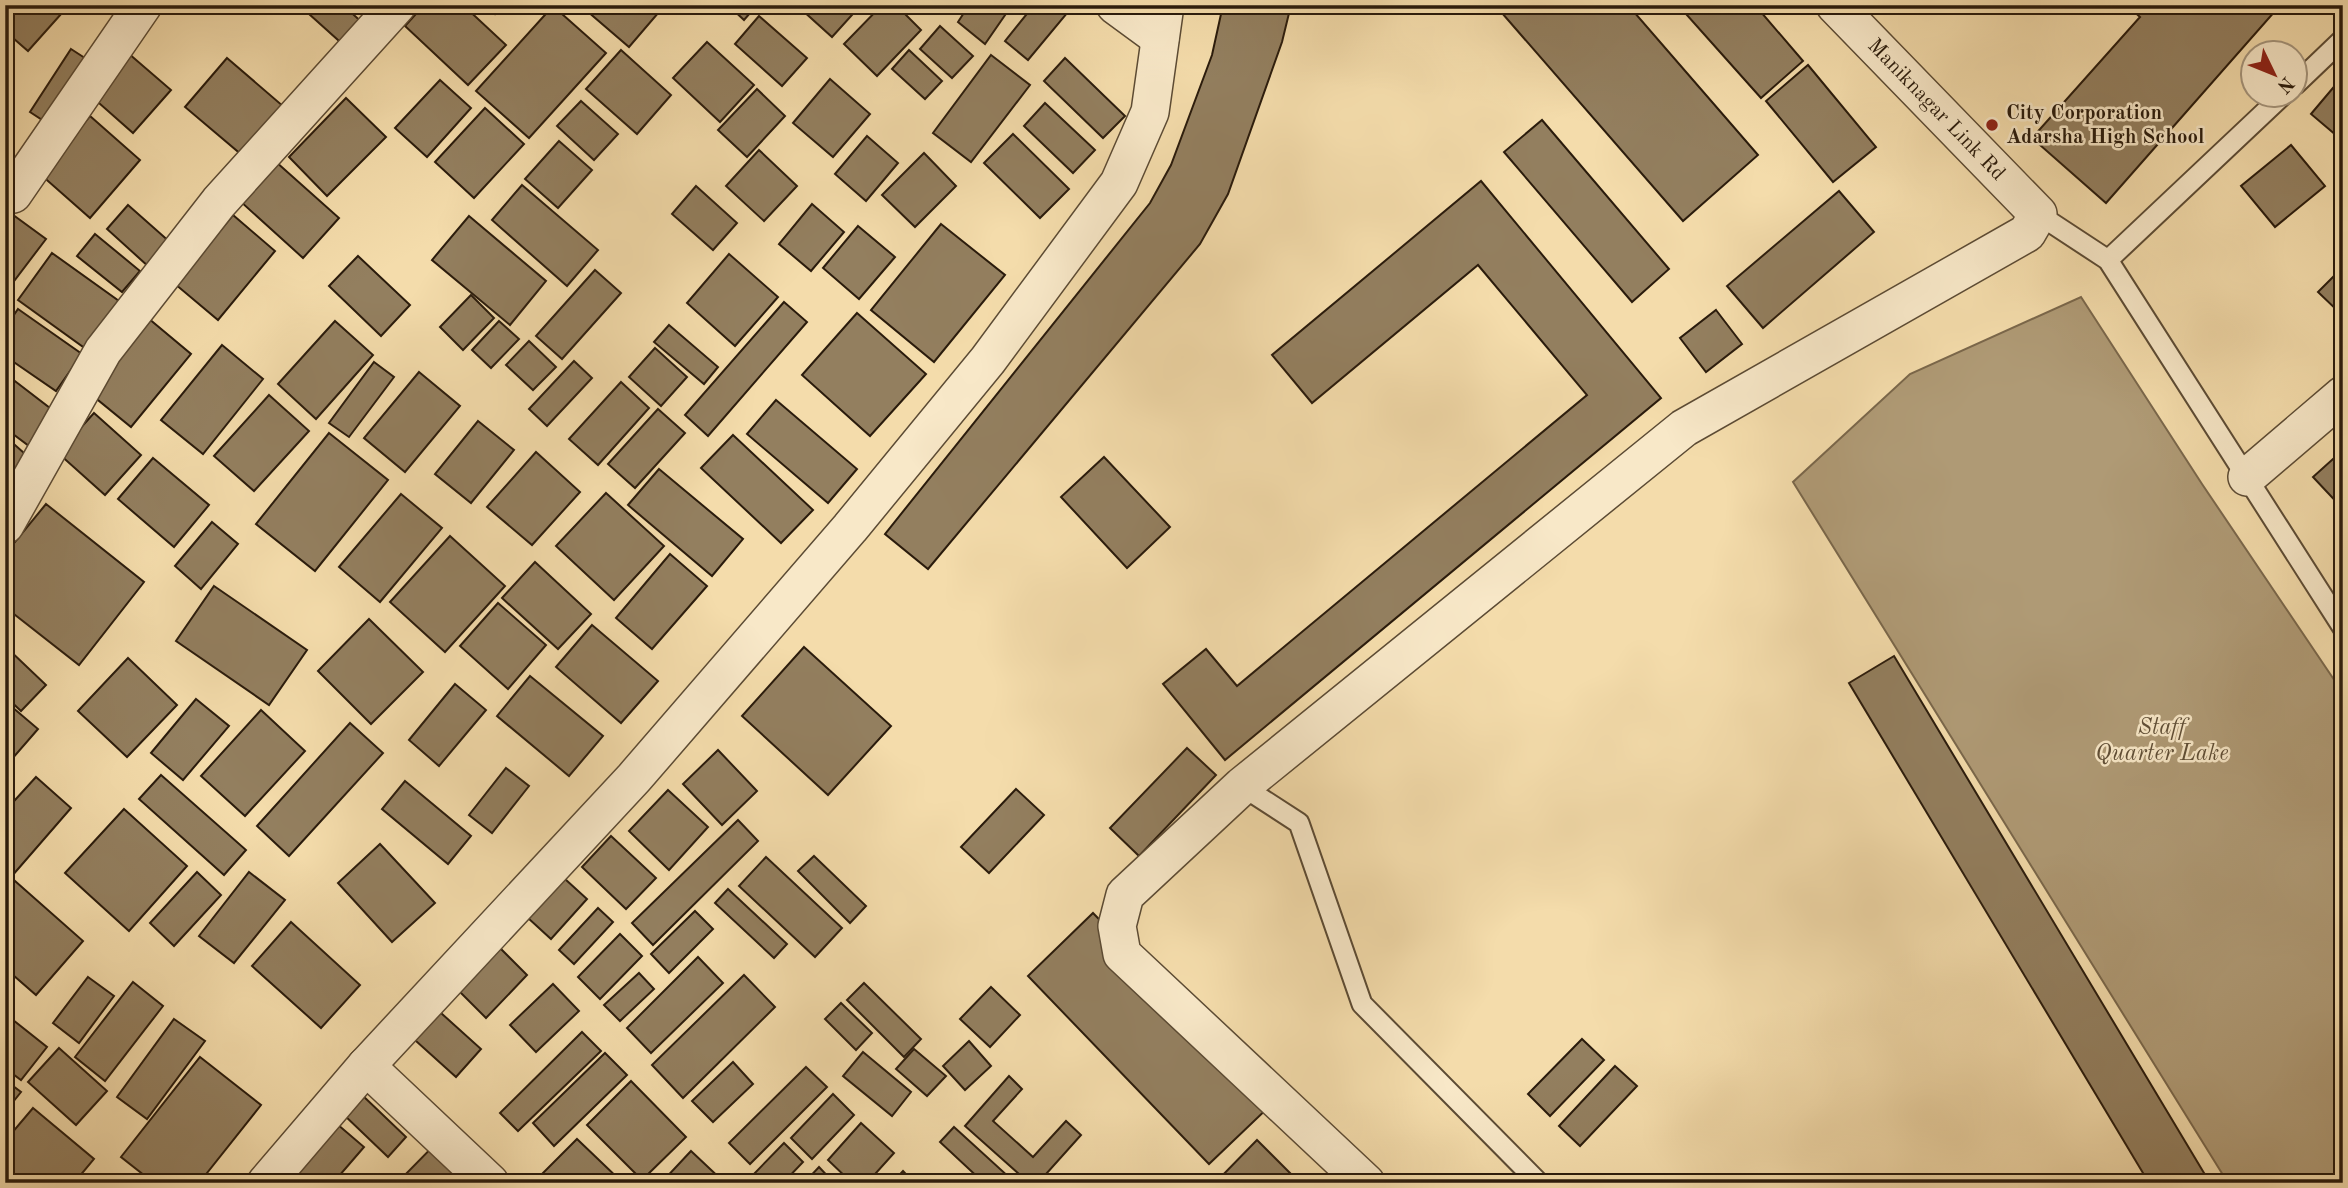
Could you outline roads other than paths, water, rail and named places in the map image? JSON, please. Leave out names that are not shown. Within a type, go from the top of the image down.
[{"type":"street","points":[[13,194],[143,5]]},
{"type":"street","points":[[5,525],[103,351],[219,202],[397,5]]},
{"type":"street","points":[[266,1183],[366,1066],[634,778],[850,528],[988,360],[1119,183],[1150,112],[1163,21],[1115,5]]},
{"type":"street","name":"Maniknagar Link Rd","points":[[1835,5],[2038,214]]},
{"type":"street","points":[[1366,1183],[1122,954],[1117,926],[1125,895],[1242,786],[1684,428],[2027,233],[2038,214]]},
{"type":"street","points":[[2247,477],[2343,395]]},
{"type":"street","points":[[366,1066],[490,1183]]},
{"type":"lane","points":[[2310,70],[2343,39]]},
{"type":"lane","points":[[2108,260],[2269,108]]},
{"type":"lane","points":[[2038,214],[2108,260],[2343,628]]},
{"type":"lane","points":[[1242,786],[1299,824],[1362,1004],[1539,1183]]},
{"type":"water","name":"Staff Quarter Lake","points":[[2081,297],[2202,484],[2343,693],[2343,1183],[2228,1183],[1793,482],[1910,374]]},
{"type":"place","name":"City Corporation Adarsha High School","points":[[1992,125]]}]
